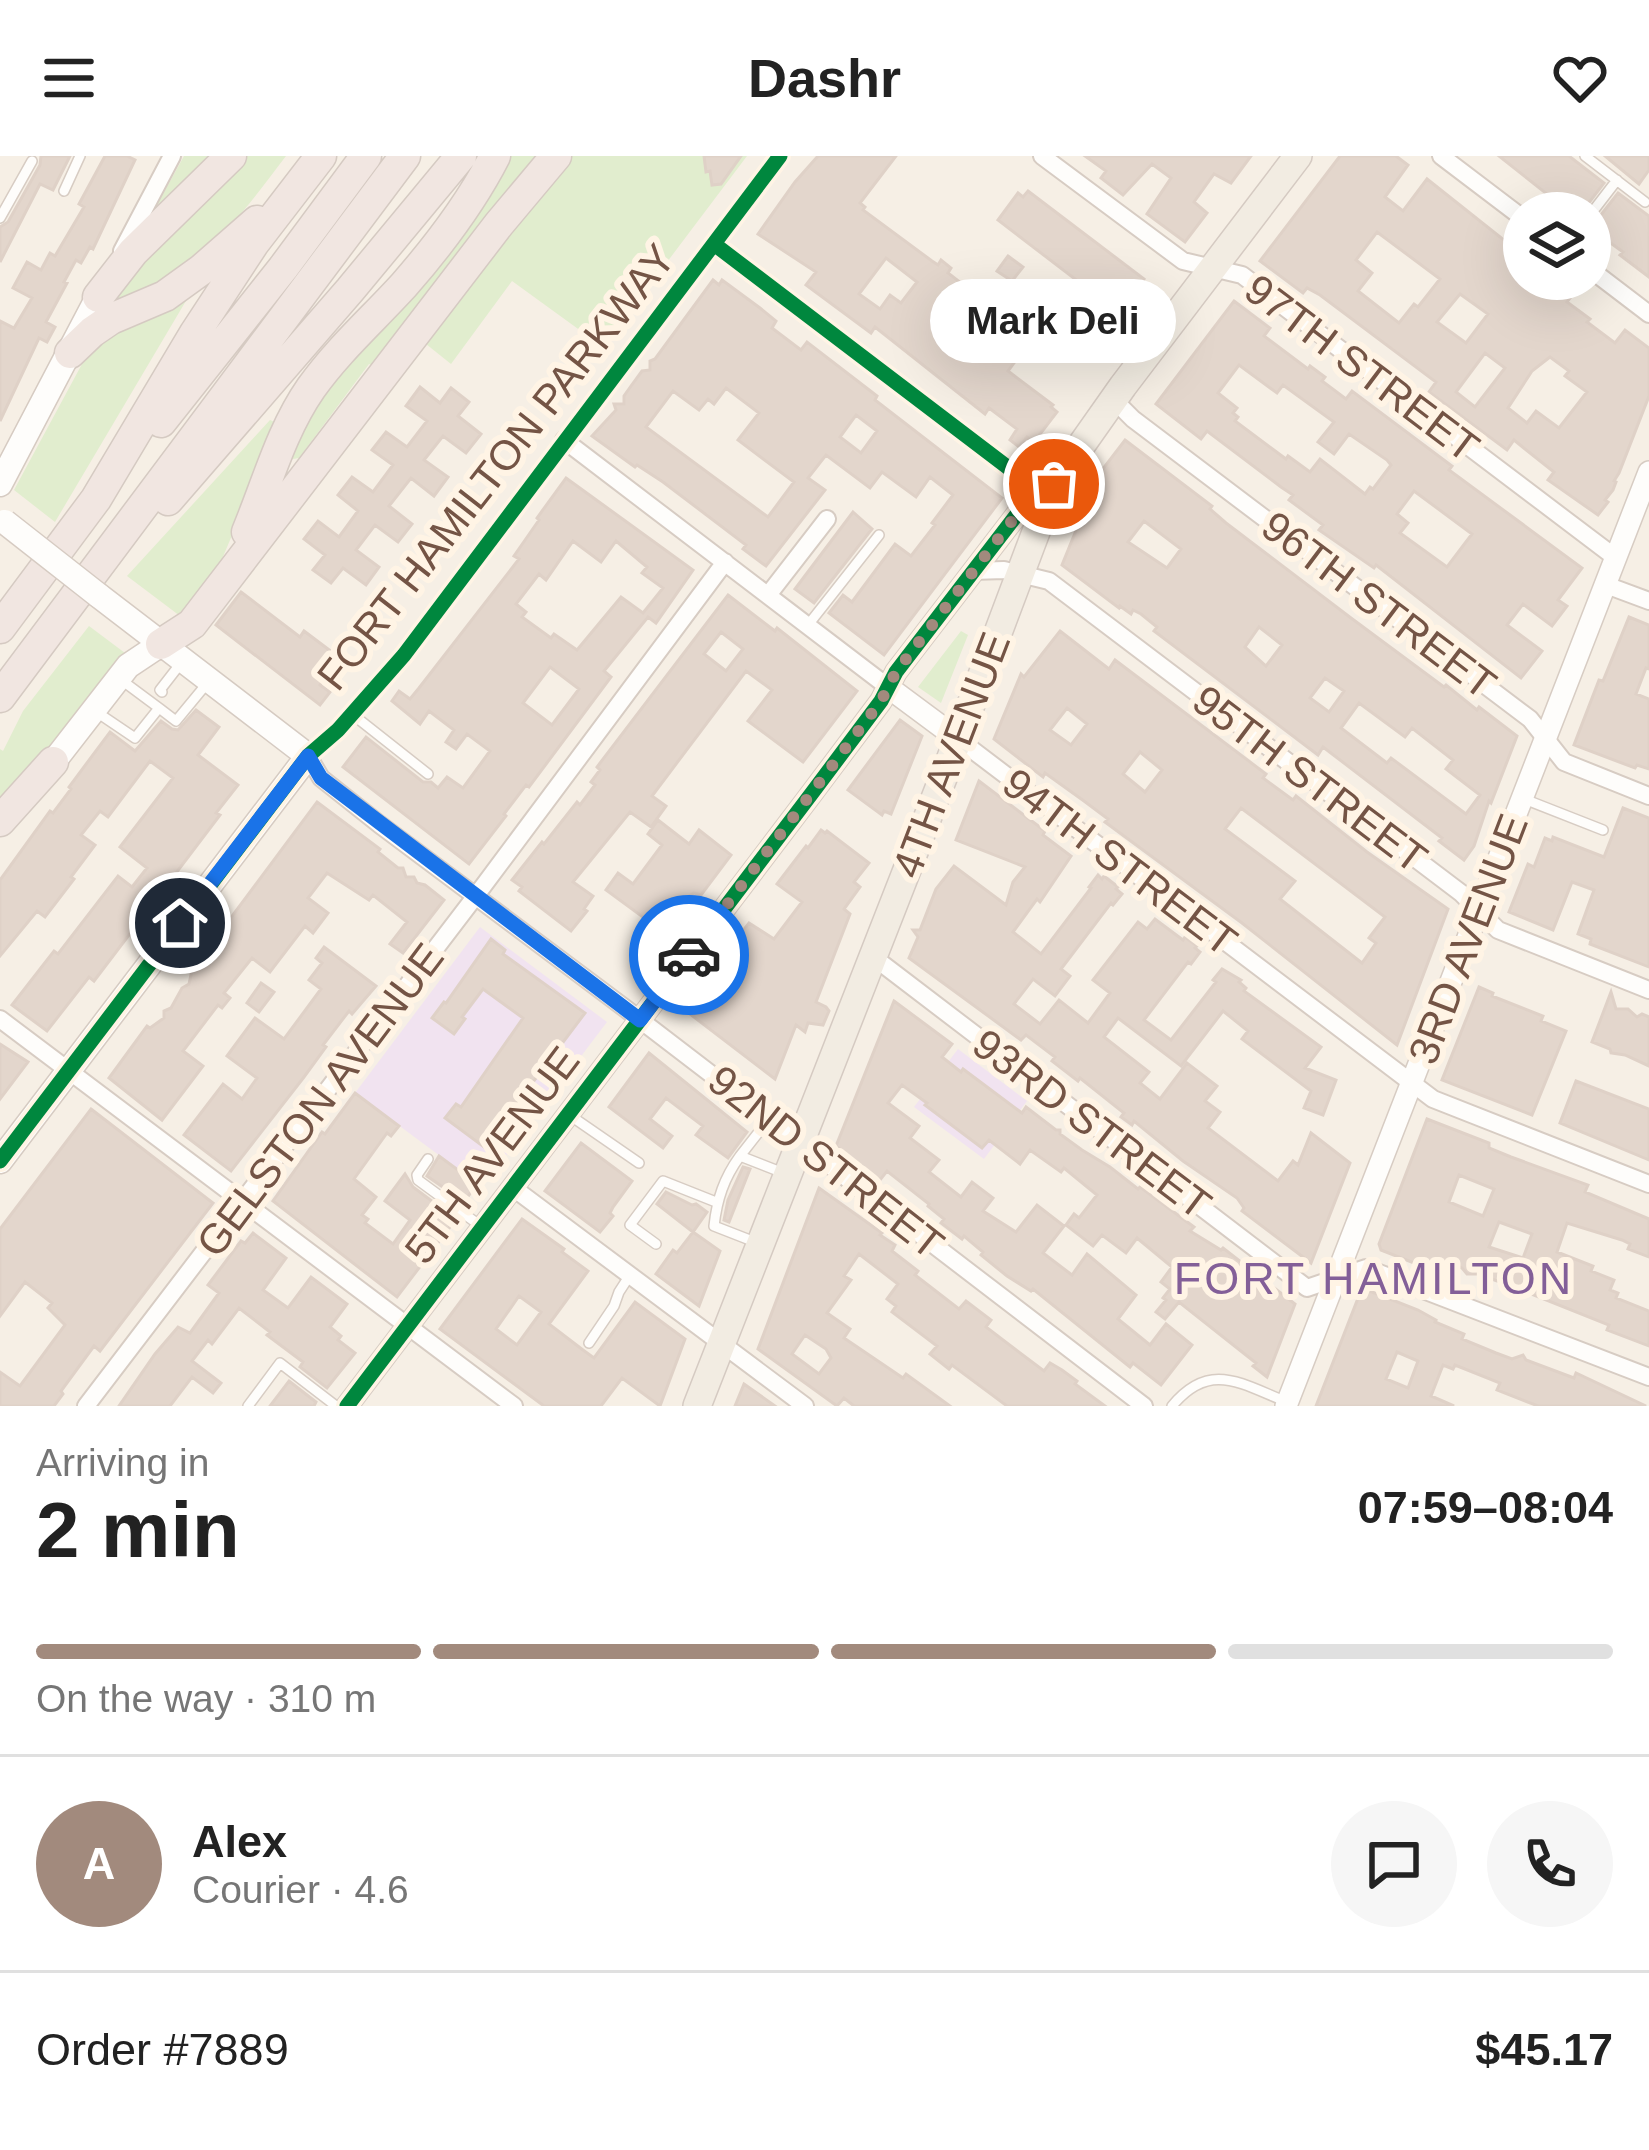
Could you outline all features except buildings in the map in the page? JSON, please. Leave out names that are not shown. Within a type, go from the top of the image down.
[{"type":"highway","points":[[98,297],[133,252],[231,156]]},
{"type":"highway","points":[[0,628],[366,156]]},
{"type":"highway","points":[[0,664],[385,156]]},
{"type":"highway","points":[[0,697],[405,156]]},
{"type":"highway","points":[[116,539],[153,517],[461,156]]},
{"type":"highway","points":[[231,571],[285,434],[307,394],[449,231],[495,156]]},
{"type":"highway","points":[[161,644],[192,624],[556,156]]},
{"type":"highway","points":[[76,527],[254,243],[321,157]]},
{"type":"highway","points":[[70,353],[111,319],[165,296],[201,270],[321,157]]},
{"type":"highway","points":[[0,821],[53,762]]},
{"type":"main road","name":"4TH AVENUE","points":[[697,1406],[1054,484],[1298,156]]},
{"type":"main road","points":[[0,484],[98,297]]},
{"type":"main road","name":"92ND STREET","points":[[3,520],[308,756]]},
{"type":"main road","points":[[0,834],[128,666],[161,644]]},
{"type":"main road","name":"FORT HAMILTON PARKWAY","points":[[0,1160],[308,756]]},
{"type":"street","points":[[98,297],[172,156]]},
{"type":"street","name":"FORT HAMILTON PARKWAY","points":[[308,756],[404,655],[780,156]]},
{"type":"street","name":"97TH STREET","points":[[1042,156],[1183,262],[1242,275],[1616,558]]},
{"type":"street","points":[[1441,156],[1503,203]]},
{"type":"street","points":[[713,244],[1048,498]]},
{"type":"street","points":[[1611,285],[1649,314]]},
{"type":"street","name":"96TH STREET","points":[[1113,399],[1133,419],[1530,719],[1564,762],[1649,796]]},
{"type":"street","name":"94TH STREET","points":[[564,440],[1433,1099],[1649,1184]]},
{"type":"street","name":"3RD AVENUE","points":[[1286,1404],[1649,472]]},
{"type":"street","name":"5TH AVENUE","points":[[347,1406],[881,701],[896,672],[973,571],[1018,513],[1048,498]]},
{"type":"street","points":[[768,595],[826,519]]},
{"type":"street","name":"GELSTON AVENUE","points":[[86,1406],[725,562]]},
{"type":"street","name":"95TH STREET","points":[[973,571],[1021,572],[1049,581],[1423,864],[1498,930],[1649,990]]},
{"type":"street","points":[[1606,585],[1649,602]]},
{"type":"street","name":"92ND STREET","points":[[308,756],[321,778],[474,897],[1144,1406]]},
{"type":"street","name":"93RD STREET","points":[[872,956],[1307,1288],[1366,1268],[1649,1377]]},
{"type":"street","points":[[0,1019],[514,1406]]},
{"type":"street","points":[[512,1187],[806,1406]]},
{"type":"lane","points":[[64,191],[80,156]]},
{"type":"lane","points":[[1585,156],[1645,202]]},
{"type":"lane","points":[[0,218],[32,161]]},
{"type":"lane","points":[[1608,192],[1617,180]]},
{"type":"lane","points":[[808,626],[879,535]]},
{"type":"lane","points":[[93,710],[135,738],[150,702],[161,691],[161,644]]},
{"type":"lane","points":[[118,678],[176,721],[182,707],[209,680]]},
{"type":"lane","points":[[352,714],[428,774]]},
{"type":"lane","points":[[121,729],[131,716]]},
{"type":"lane","points":[[1523,799],[1603,830]]},
{"type":"lane","points":[[696,902],[717,918]]},
{"type":"lane","points":[[568,1114],[639,1163]]},
{"type":"lane","points":[[760,1244],[714,1226],[716,1202],[728,1172],[769,1119]]},
{"type":"lane","points":[[740,1156],[787,1174]]},
{"type":"lane","points":[[428,1159],[418,1180],[482,1228]]},
{"type":"lane","points":[[656,1244],[630,1225],[663,1180],[716,1202]]},
{"type":"lane","points":[[589,1343],[630,1275]]},
{"type":"lane","points":[[248,1406],[280,1363],[336,1406]]},
{"type":"lane","points":[[1172,1406],[1205,1378],[1219,1377],[1286,1404]]},
{"type":"shaded area","points":[[480,927],[607,1022],[482,1187],[355,1093]]},
{"type":"shaded area","points":[[958,1049],[1027,1101],[984,1159],[914,1107]]},
{"type":"green space","points":[[184,156],[217,156],[148,221]]},
{"type":"green space","points":[[244,156],[286,156],[202,255],[152,290],[98,312],[128,267]]},
{"type":"green space","points":[[509,156],[539,156],[374,366],[369,364],[299,458],[293,459],[310,415]]},
{"type":"green space","points":[[563,156],[747,156],[603,347],[512,281],[451,364],[421,340]]},
{"type":"green space","points":[[193,289],[55,522],[14,490],[89,351],[106,330]]},
{"type":"green space","points":[[270,420],[279,424],[222,559],[184,619],[127,576]]},
{"type":"green space","points":[[89,626],[125,653],[0,808],[0,749],[3,751],[23,711]]},
{"type":"green space","points":[[961,631],[968,635],[941,703],[918,687]]},
{"type":"cycle path","points":[[0,1161],[308,756],[338,730],[404,655],[780,156]]},
{"type":"cycle path","points":[[347,1406],[1018,513],[1048,498],[714,244]]},
{"type":"way so far","points":[[689,955],[1018,513],[1048,498],[1054,484]]},
{"type":"place","name":"Mark Deli","points":[[1054,484]]},
{"type":"district","name":"FORT HAMILTON","points":[[1374,1278]]},
{"type":"route","points":[[180,923],[308,756],[321,778],[640,1020],[689,955]]}]
